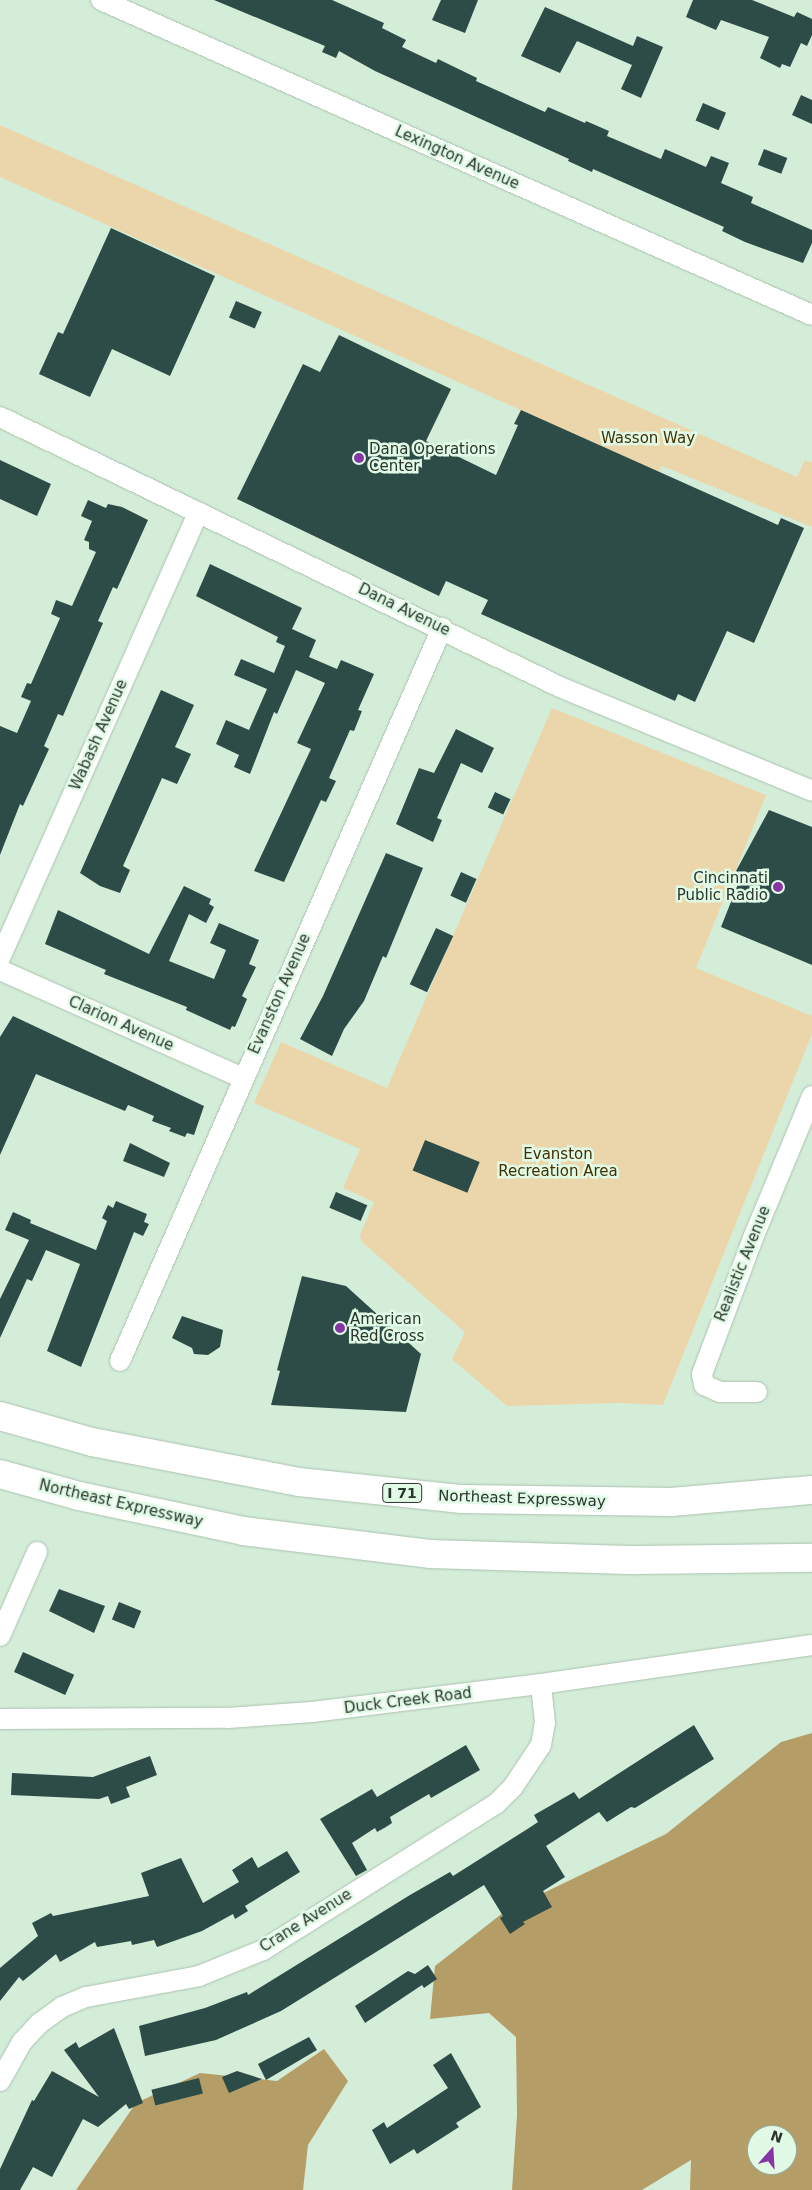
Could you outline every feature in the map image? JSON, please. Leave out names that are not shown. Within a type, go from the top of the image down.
[{"type":"highway","name":"Northeast Expressway","points":[[0,1416],[92,1442],[299,1482],[462,1499],[671,1502],[812,1490]]},
{"type":"highway","name":"Northeast Expressway","points":[[0,1474],[79,1496],[243,1531],[430,1554],[638,1560],[812,1558]]},
{"type":"street","name":"Lexington Avenue","points":[[101,0],[812,315]]},
{"type":"street","name":"Dana Avenue","points":[[0,417],[442,628],[560,687],[812,791]]},
{"type":"street","name":"Wabash Avenue","points":[[0,958],[199,512]]},
{"type":"street","name":"Evanston Avenue","points":[[120,1361],[442,628]]},
{"type":"street","name":"Clarion Avenue","points":[[0,970],[243,1078]]},
{"type":"street","name":"Realistic Avenue","points":[[757,1392],[720,1392],[704,1385],[702,1374],[752,1238],[812,1096]]},
{"type":"street","points":[[0,1636],[37,1552]]},
{"type":"street","name":"Duck Creek Road","points":[[0,1719],[228,1718],[377,1706],[542,1684],[812,1644]]},
{"type":"street","name":"Crane Avenue","points":[[0,2081],[22,2042],[40,2023],[62,2007],[86,1997],[199,1976],[263,1950],[496,1804],[513,1788],[540,1745],[545,1723],[542,1684]]},
{"type":"green space","name":"Wasson Way","points":[[0,125],[797,477],[805,460],[812,463],[812,527],[662,466],[659,472],[0,177]]},
{"type":"green space","name":"Evanston Recreation Area","points":[[552,708],[766,795],[696,968],[812,1016],[812,1034],[663,1405],[620,1403],[507,1406],[452,1359],[465,1332],[362,1242],[360,1235],[374,1202],[343,1188],[360,1149],[254,1103],[281,1042],[387,1088]]},
{"type":"shaded area","points":[[812,1733],[812,2190],[690,2190],[691,2160],[642,2190],[512,2190],[517,2115],[516,2037],[489,2013],[430,2019],[435,1966],[504,1912],[666,1834],[781,1742]]},
{"type":"shaded area","points":[[324,2049],[348,2081],[308,2145],[303,2190],[76,2190],[136,2103],[200,2073],[277,2081]]},
{"type":"building","points":[[214,0],[332,0],[384,23],[382,28],[406,40],[402,47],[436,63],[438,59],[477,78],[476,81],[545,112],[548,107],[585,123],[586,121],[609,131],[607,136],[661,159],[665,149],[706,167],[711,156],[729,163],[721,183],[753,197],[751,203],[812,230],[812,243],[803,263],[745,242],[722,231],[724,227],[593,169],[592,172],[568,161],[569,159],[375,71],[339,51],[336,58],[322,52],[325,46]]},
{"type":"building","points":[[441,0],[478,0],[465,33],[432,20]]},
{"type":"building","points":[[693,0],[752,0],[794,17],[797,12],[812,19],[812,35],[807,46],[801,43],[790,67],[782,64],[780,68],[760,58],[769,37],[721,20],[716,30],[686,17]]},
{"type":"building","points":[[545,7],[633,46],[637,36],[663,47],[641,98],[621,89],[632,65],[577,41],[560,73],[521,56]]},
{"type":"building","points":[[801,95],[812,100],[812,124],[792,115]]},
{"type":"building","points":[[703,103],[726,113],[719,130],[696,120]]},
{"type":"building","points":[[764,149],[787,158],[781,174],[758,165]]},
{"type":"building","points":[[111,228],[215,276],[170,376],[112,349],[90,397],[39,374],[58,332],[63,334]]},
{"type":"building","points":[[236,301],[262,312],[255,329],[229,318]]},
{"type":"building","points":[[339,335],[451,389],[426,441],[496,475],[518,425],[514,424],[521,410],[778,525],[781,518],[804,528],[754,643],[727,631],[695,702],[678,694],[675,701],[481,614],[488,600],[446,581],[439,596],[237,499],[303,364],[320,372]]},
{"type":"building","points":[[0,460],[51,484],[37,516],[0,499]]},
{"type":"building","points":[[88,500],[106,508],[108,504],[122,507],[148,520],[117,589],[113,587],[98,621],[103,623],[63,716],[58,714],[44,746],[49,749],[23,806],[20,804],[0,855],[0,726],[17,733],[31,701],[21,697],[27,683],[31,684],[60,618],[51,614],[56,600],[72,606],[96,552],[89,549],[89,542],[84,540],[92,521],[81,516]]},
{"type":"building","points":[[210,564],[302,608],[292,629],[316,640],[309,657],[337,669],[341,660],[374,674],[358,710],[362,711],[354,731],[350,730],[329,778],[336,781],[326,802],[321,800],[284,882],[254,871],[311,749],[297,743],[325,683],[296,670],[277,714],[274,712],[250,774],[234,767],[239,755],[216,744],[226,720],[249,730],[267,689],[234,675],[241,659],[274,673],[285,646],[276,642],[278,637],[196,596]]},
{"type":"building","points":[[161,690],[194,705],[175,747],[191,754],[177,784],[162,778],[123,866],[130,870],[120,893],[100,886],[80,873]]},
{"type":"building","points":[[456,729],[494,748],[482,773],[461,763],[437,818],[442,820],[433,842],[396,824],[419,768],[434,773]]},
{"type":"building","points":[[495,792],[510,799],[503,815],[488,807]]},
{"type":"building","name":"Cincinnati Public Radio","points":[[769,810],[812,827],[812,965],[721,927],[742,874],[736,871]]},
{"type":"building","points":[[386,853],[423,868],[386,958],[383,956],[364,1001],[344,1029],[332,1056],[300,1039],[323,996]]},
{"type":"building","points":[[461,872],[477,879],[466,903],[450,896]]},
{"type":"building","points":[[184,886],[211,899],[209,904],[214,907],[206,923],[189,914],[169,961],[214,979],[226,950],[210,943],[219,923],[259,940],[249,964],[256,967],[242,996],[247,999],[235,1027],[232,1026],[230,1030],[186,1010],[187,1007],[104,974],[106,970],[45,944],[58,910],[149,954]]},
{"type":"building","points":[[436,928],[453,936],[427,992],[410,984]]},
{"type":"building","points":[[13,1016],[204,1106],[194,1135],[187,1133],[185,1137],[169,1131],[171,1128],[152,1121],[154,1116],[128,1105],[125,1111],[36,1074],[0,1155],[0,1037]]},
{"type":"building","points":[[425,1140],[480,1162],[467,1193],[413,1171]]},
{"type":"building","points":[[130,1143],[170,1163],[164,1177],[123,1161]]},
{"type":"building","points":[[336,1192],[367,1205],[361,1221],[329,1208]]},
{"type":"building","points":[[116,1201],[147,1214],[144,1222],[149,1224],[143,1236],[134,1232],[81,1367],[47,1351],[80,1264],[46,1250],[32,1281],[27,1279],[0,1338],[0,1299],[29,1240],[5,1230],[13,1212],[31,1220],[30,1223],[96,1250],[107,1221],[102,1218],[108,1205],[113,1208]]},
{"type":"building","name":"American Red Cross","points":[[302,1276],[346,1286],[421,1354],[406,1412],[271,1405],[280,1371],[277,1370]]},
{"type":"building","points":[[182,1316],[223,1330],[220,1347],[208,1355],[194,1354],[192,1348],[172,1338]]},
{"type":"building","points":[[59,1589],[105,1606],[94,1633],[49,1611]]},
{"type":"building","points":[[119,1602],[141,1611],[134,1629],[112,1620]]},
{"type":"building","points":[[23,1652],[74,1675],[65,1695],[14,1672]]},
{"type":"building","points":[[694,1725],[714,1759],[635,1808],[631,1807],[607,1822],[599,1812],[546,1846],[565,1877],[543,1891],[552,1907],[523,1922],[525,1924],[510,1934],[500,1918],[503,1916],[484,1885],[281,2011],[216,2040],[145,2056],[139,2026],[205,2008],[247,1992],[248,1995],[410,1895],[450,1872],[453,1876],[538,1822],[534,1815],[574,1792],[579,1799]]},
{"type":"building","points":[[466,1745],[480,1770],[431,1798],[429,1794],[390,1817],[392,1823],[386,1827],[377,1832],[375,1828],[352,1843],[367,1870],[356,1876],[320,1819],[372,1789],[377,1797]]},
{"type":"building","points":[[150,1756],[157,1775],[126,1787],[130,1797],[111,1804],[108,1796],[99,1799],[11,1795],[12,1773],[93,1777]]},
{"type":"building","points":[[287,1851],[300,1872],[245,1906],[248,1911],[235,1919],[233,1914],[202,1931],[157,1947],[154,1940],[132,1945],[131,1941],[97,1947],[95,1942],[60,1962],[56,1954],[23,1981],[19,1977],[0,2001],[0,1968],[38,1936],[32,1923],[51,1913],[53,1916],[149,1896],[141,1873],[181,1858],[203,1903],[239,1882],[232,1870],[252,1857],[258,1868]]},
{"type":"building","points":[[428,1965],[437,1979],[424,1988],[422,1985],[365,2023],[355,2006],[408,1971],[415,1974]]},
{"type":"building","points":[[114,2028],[143,2103],[129,2109],[126,2104],[98,2127],[83,2119],[52,2177],[33,2167],[20,2190],[0,2190],[0,2169],[32,2100],[34,2101],[52,2071],[99,2097],[64,2050],[76,2042],[79,2048]]},
{"type":"building","points":[[309,2037],[317,2050],[266,2080],[258,2064]]},
{"type":"building","points":[[451,2053],[481,2107],[456,2123],[459,2127],[417,2154],[414,2149],[390,2164],[372,2130],[384,2122],[387,2128],[448,2088],[433,2065]]},
{"type":"building","points":[[237,2071],[262,2079],[229,2093],[222,2077]]},
{"type":"building","points":[[199,2078],[203,2094],[155,2105],[151,2090]]},
{"type":"place","name":"Dana Operations Center","points":[[359,458]]},
{"type":"place","name":"Cincinnati Public Radio","points":[[778,887]]},
{"type":"place","name":"American Red Cross","points":[[340,1328]]}]
